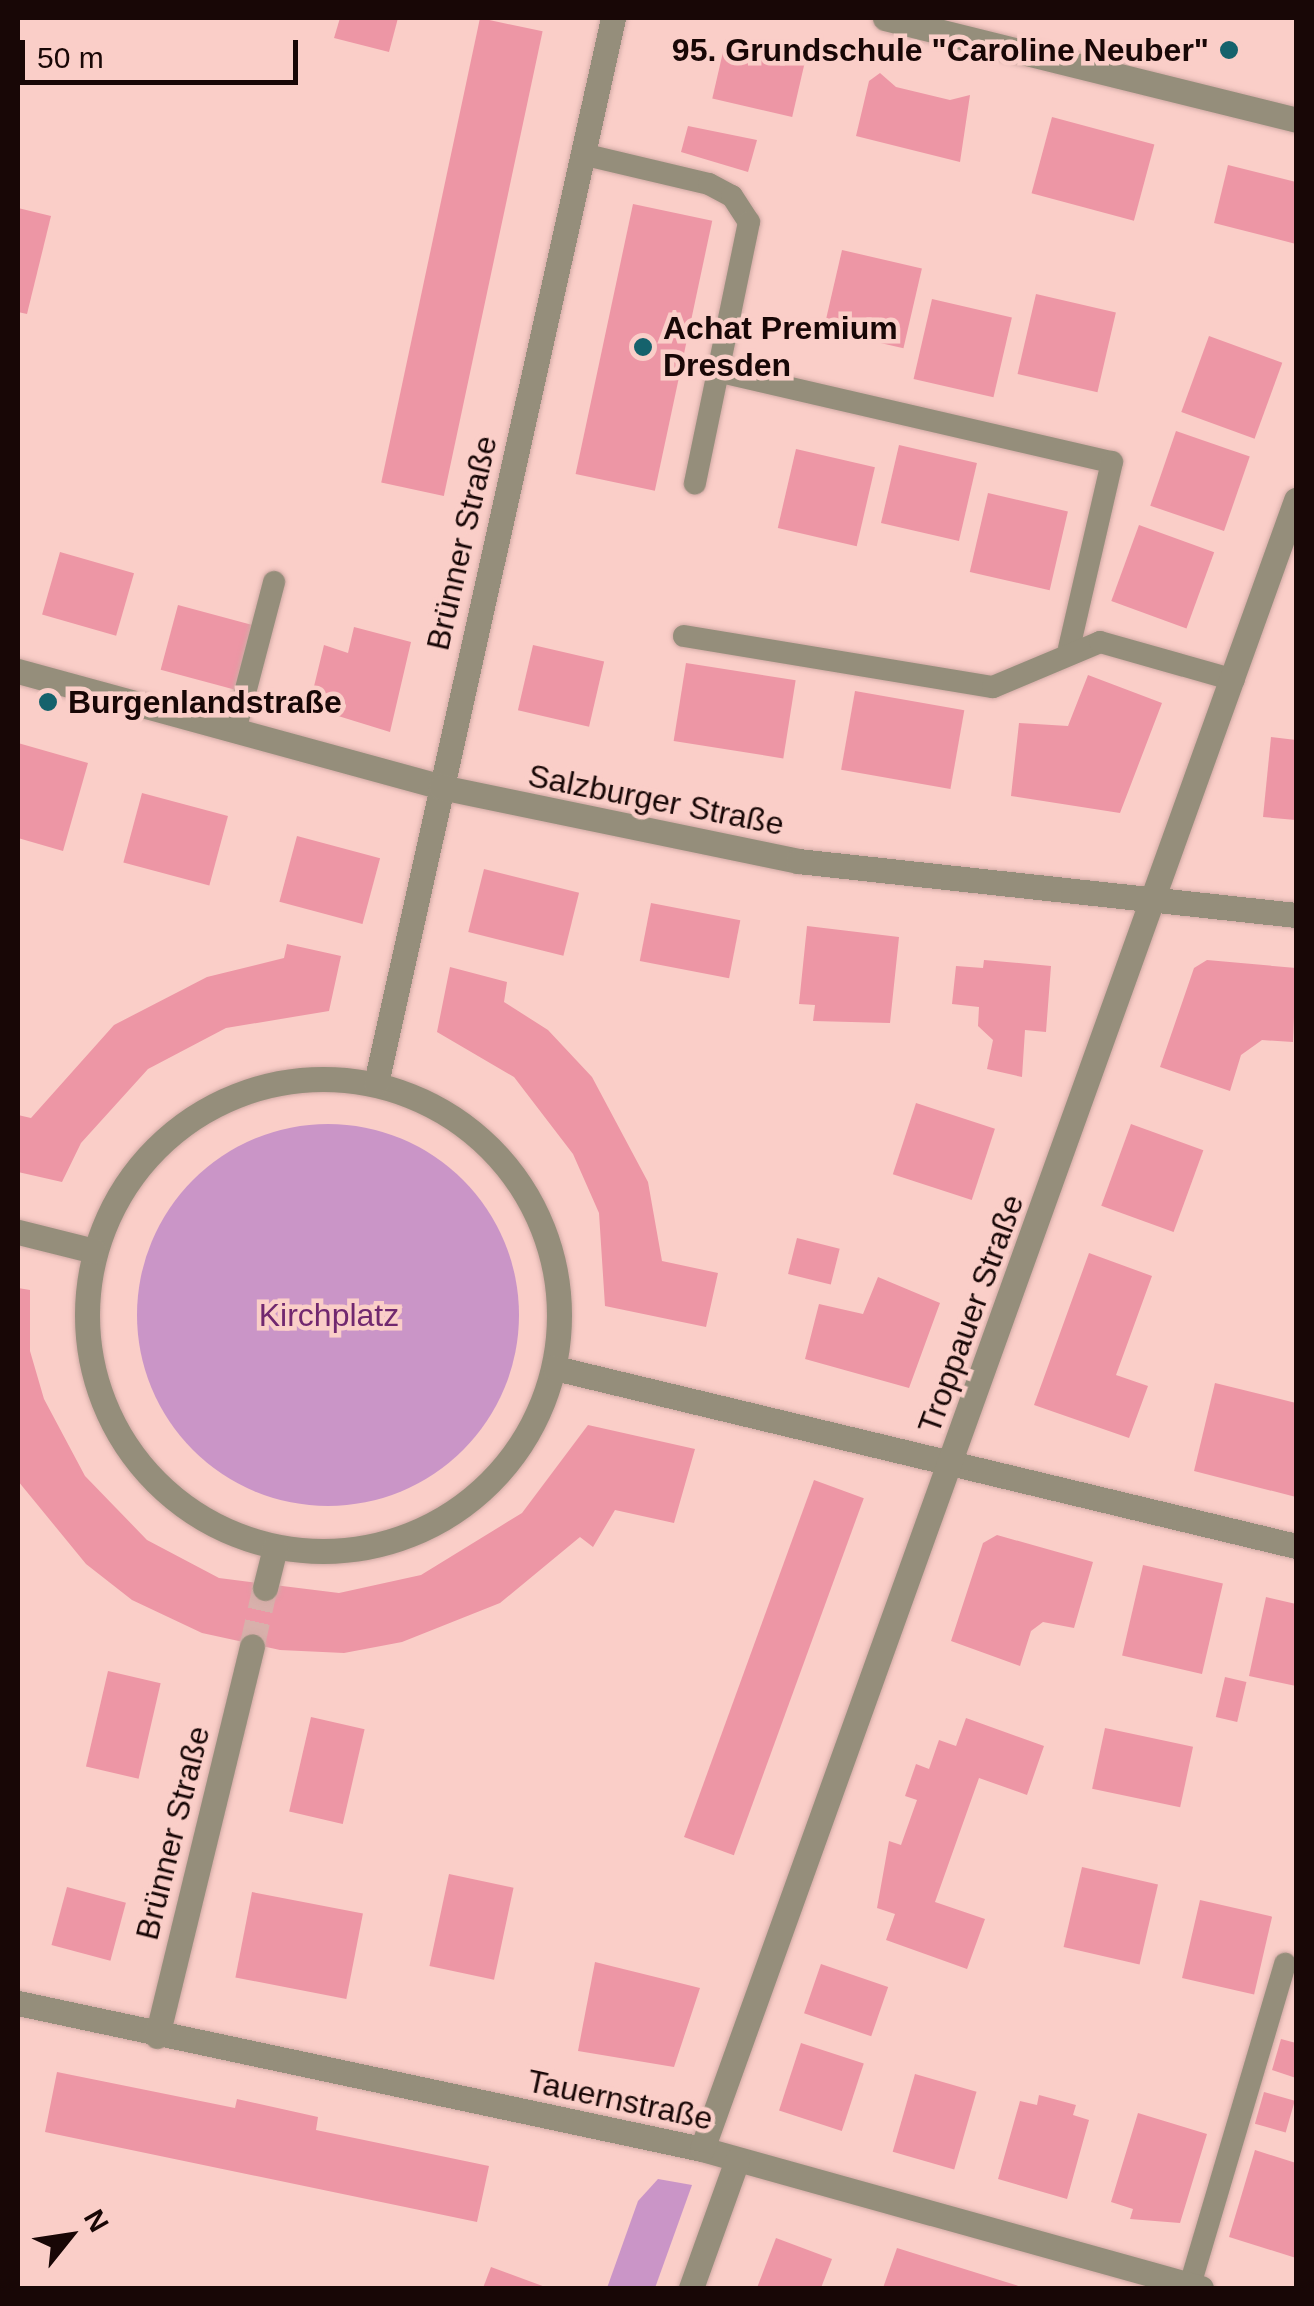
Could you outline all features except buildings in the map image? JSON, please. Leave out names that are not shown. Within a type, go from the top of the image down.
[{"type":"street","name":"Brünner Straße","points":[[376,1084],[613,18]]},
{"type":"street","points":[[885,18],[1296,120]]},
{"type":"street","name":"Troppauer Straße","points":[[702,2149],[1156,903],[1296,500]]},
{"type":"street","name":"Salzburger Straße","points":[[18,672],[441,787],[798,861],[1156,903],[1296,915]]},
{"type":"street","points":[[304,1078],[376,1084],[444,1112],[487,1147],[541,1222],[560,1294],[555,1368],[528,1436],[481,1493],[402,1538],[348,1551],[276,1548],[203,1520],[143,1470],[103,1404],[86,1328],[94,1251],[124,1186],[187,1122],[234,1095],[304,1078]]},
{"type":"street","points":[[18,1232],[94,1251]]},
{"type":"street","points":[[555,1368],[1296,1546]]},
{"type":"street","points":[[265,1588],[276,1548]]},
{"type":"street","name":"Brünner Straße","points":[[158,2036],[252,1646]]},
{"type":"street","name":"Tauernstraße","points":[[18,2003],[158,2036],[702,2149],[1196,2287]]},
{"type":"street","points":[[691,2288],[736,2160]]},
{"type":"lane","points":[[582,154],[709,184],[732,196],[749,222],[695,483]]},
{"type":"lane","points":[[721,372],[1112,462],[1069,648]]},
{"type":"lane","points":[[235,731],[274,582]]},
{"type":"lane","points":[[684,636],[993,686],[1069,648],[1100,642],[1234,680]]},
{"type":"lane","points":[[1196,2287],[1285,1964]]},
{"type":"green space","name":"Kirchplatz","points":[[328,1124],[365,1127],[401,1138],[434,1156],[463,1180],[487,1209],[505,1242],[516,1278],[516,1352],[505,1388],[487,1421],[463,1450],[434,1474],[401,1492],[365,1503],[328,1506],[291,1503],[255,1492],[222,1474],[193,1450],[169,1421],[151,1388],[140,1352],[137,1315],[140,1278],[151,1242],[169,1209],[193,1180],[222,1156],[255,1138],[291,1127]]},
{"type":"green space","points":[[658,2179],[692,2185],[655,2288],[607,2288],[638,2201]]},
{"type":"tunnel","points":[[252,1646],[265,1588]]},
{"type":"place","name":"95. Grundschule \"Caroline Neuber\"","points":[[1229,50]]},
{"type":"place","name":"Achat Premium Dresden","points":[[643,347]]},
{"type":"place","name":"Burgenlandstraße","points":[[48,702]]}]
